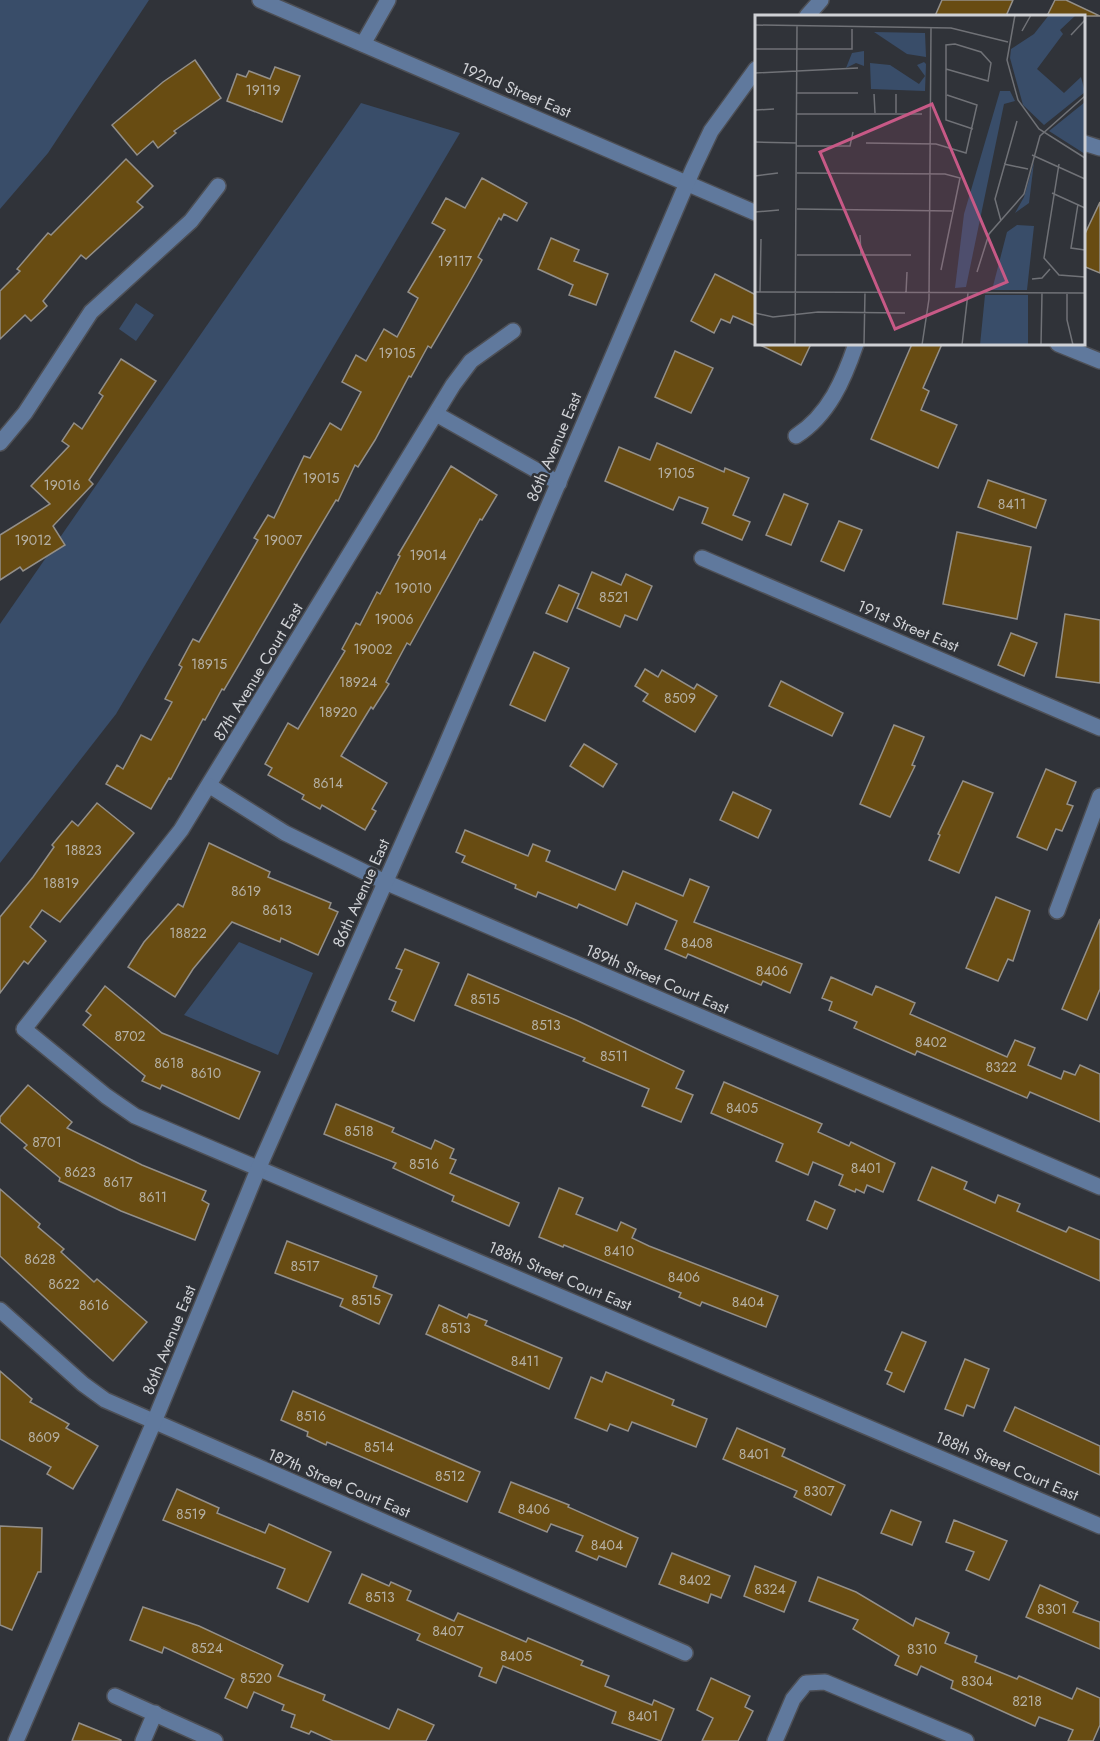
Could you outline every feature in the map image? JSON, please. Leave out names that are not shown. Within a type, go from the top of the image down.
[{"type":"street","name":"192nd Street East","points":[[260,0],[755,213]]},
{"type":"street","points":[[363,44],[388,0]]},
{"type":"street","points":[[808,15],[821,0]]},
{"type":"street","name":"86th Avenue East","points":[[16,1741],[154,1422],[259,1167],[559,483],[687,183],[711,131],[755,70]]},
{"type":"street","points":[[1085,144],[1100,148]]},
{"type":"street","points":[[0,443],[25,413],[92,312],[191,221],[218,186]]},
{"type":"street","name":"87th Avenue Court East","points":[[24,1029],[166,850],[210,786],[436,414],[471,361],[513,331]]},
{"type":"street","points":[[796,436],[807,429],[829,406],[856,345]]},
{"type":"street","points":[[1060,345],[1100,361]]},
{"type":"street","points":[[436,414],[559,483]]},
{"type":"street","name":"191st Street East","points":[[702,558],[1100,728]]},
{"type":"street","name":"189th Street Court East","points":[[210,786],[285,833],[385,882],[1100,1187]]},
{"type":"street","points":[[1057,911],[1100,796]]},
{"type":"street","name":"188th Street Court East","points":[[24,1029],[106,1096],[135,1116],[1100,1526]]},
{"type":"street","name":"187th Street Court East","points":[[0,1310],[83,1384],[105,1400],[685,1653]]},
{"type":"street","points":[[775,1741],[793,1699],[806,1683],[825,1682],[966,1741]]},
{"type":"street","points":[[115,1696],[216,1741]]},
{"type":"street","points":[[143,1741],[155,1713]]},
{"type":"shaded area","points":[[0,0],[149,0],[48,153],[0,209]]},
{"type":"shaded area","points":[[361,103],[460,133],[116,714],[0,863],[0,624]]},
{"type":"shaded area","points":[[136,303],[154,315],[136,341],[119,329]]},
{"type":"shaded area","points":[[239,942],[313,973],[278,1055],[184,1015]]},
{"type":"building","points":[[942,0],[1013,0],[1006,15],[935,15]]},
{"type":"building","points":[[1055,0],[1066,0],[1100,16],[1085,15],[1048,15]]},
{"type":"building","points":[[195,60],[221,98],[174,131],[176,133],[158,148],[153,141],[137,155],[112,125],[163,82]]},
{"type":"building","points":[[275,67],[300,76],[282,122],[227,101],[237,74],[246,77],[249,71],[270,79]]},
{"type":"building","points":[[126,159],[153,186],[137,202],[143,207],[86,259],[81,255],[43,301],[47,306],[31,321],[25,315],[0,339],[0,291],[20,271],[17,269],[48,233],[51,235]]},
{"type":"building","points":[[482,178],[527,203],[517,221],[504,214],[501,220],[499,218],[478,257],[482,260],[468,285],[431,348],[428,346],[411,377],[409,376],[375,440],[358,467],[355,465],[338,501],[336,500],[224,690],[222,689],[205,720],[203,719],[171,779],[169,778],[151,809],[106,784],[117,765],[123,769],[141,735],[151,740],[172,702],[165,699],[182,667],[179,665],[193,639],[199,642],[258,540],[254,538],[268,515],[274,518],[304,456],[310,458],[330,423],[341,430],[361,392],[342,382],[356,355],[366,361],[384,329],[397,337],[418,298],[408,292],[445,230],[432,223],[446,198],[465,208]]},
{"type":"building","points":[[1100,202],[1100,273],[1085,267],[1085,234]]},
{"type":"building","points":[[551,238],[579,250],[574,261],[608,274],[596,305],[569,295],[573,285],[538,269]]},
{"type":"building","points":[[715,274],[755,294],[755,326],[733,316],[730,323],[721,319],[714,333],[691,321]]},
{"type":"building","points":[[760,345],[811,345],[801,365]]},
{"type":"building","points":[[912,345],[942,345],[923,388],[929,391],[921,410],[957,425],[938,468],[871,439]]},
{"type":"building","points":[[675,351],[713,368],[691,413],[655,397]]},
{"type":"building","points":[[121,359],[156,381],[89,480],[93,484],[53,526],[65,545],[23,571],[20,567],[0,580],[0,535],[50,504],[31,486],[69,446],[62,441],[74,423],[82,429],[103,396],[99,393]]},
{"type":"building","points":[[657,443],[724,472],[725,468],[749,478],[733,515],[750,522],[742,540],[702,523],[708,508],[679,497],[673,510],[605,481],[619,447],[650,460]]},
{"type":"building","points":[[451,466],[497,495],[482,520],[480,519],[410,645],[407,643],[386,682],[389,684],[373,709],[371,707],[341,756],[387,783],[372,809],[376,811],[365,830],[322,805],[320,809],[302,799],[304,795],[268,775],[272,768],[265,764],[288,723],[298,729],[345,651],[342,649],[356,623],[360,625],[377,592],[380,594],[400,556],[398,555]]},
{"type":"building","points":[[988,480],[1046,500],[1036,528],[978,507]]},
{"type":"building","points":[[784,494],[808,504],[791,545],[766,535]]},
{"type":"building","points":[[839,521],[862,530],[844,571],[821,561]]},
{"type":"building","points":[[957,532],[1031,547],[1017,619],[943,604]]},
{"type":"building","points":[[592,572],[621,585],[626,574],[652,586],[637,620],[625,615],[620,627],[577,608]]},
{"type":"building","points":[[559,585],[579,594],[567,622],[546,613]]},
{"type":"building","points":[[1065,614],[1100,620],[1100,683],[1056,677]]},
{"type":"building","points":[[1011,633],[1037,643],[1024,676],[998,665]]},
{"type":"building","points":[[534,652],[569,668],[545,721],[510,705]]},
{"type":"building","points":[[645,669],[658,677],[662,670],[694,689],[697,684],[717,696],[695,732],[643,701],[648,694],[635,686]]},
{"type":"building","points":[[781,681],[843,713],[832,736],[769,706]]},
{"type":"building","points":[[894,725],[924,737],[912,765],[915,766],[890,817],[860,804]]},
{"type":"building","points":[[584,744],[617,764],[603,787],[570,766]]},
{"type":"building","points":[[1046,769],[1076,782],[1067,804],[1073,806],[1062,831],[1056,829],[1047,850],[1017,837]]},
{"type":"building","points":[[963,781],[993,793],[959,873],[929,860],[940,835],[938,834]]},
{"type":"building","points":[[733,792],[771,810],[758,838],[720,820]]},
{"type":"building","points":[[97,803],[134,833],[60,922],[42,910],[30,927],[46,941],[28,964],[24,961],[0,993],[0,917],[33,877],[54,847],[52,845],[72,821],[78,826]]},
{"type":"building","points":[[465,830],[528,856],[533,844],[550,851],[546,861],[615,890],[623,871],[683,896],[690,879],[709,887],[694,922],[802,964],[790,993],[763,981],[761,985],[688,954],[686,958],[665,949],[677,921],[636,903],[627,925],[579,904],[577,908],[538,892],[536,897],[515,888],[516,885],[462,862],[465,856],[456,852]]},
{"type":"building","points":[[209,843],[270,872],[268,877],[331,903],[329,908],[338,912],[318,955],[281,938],[280,942],[232,922],[193,969],[175,997],[128,967],[144,942],[178,904],[183,907]]},
{"type":"building","points":[[996,897],[1030,911],[1013,961],[1008,959],[998,981],[966,968]]},
{"type":"building","points":[[1100,919],[1100,989],[1087,1020],[1062,1009]]},
{"type":"building","points":[[405,949],[439,963],[414,1021],[392,1011],[396,1002],[389,999],[402,970],[396,968]]},
{"type":"building","points":[[468,974],[576,1020],[684,1071],[676,1088],[693,1095],[681,1122],[642,1106],[649,1089],[583,1061],[585,1058],[455,1005]]},
{"type":"building","points":[[831,977],[872,995],[876,986],[915,1003],[910,1014],[1007,1057],[1015,1040],[1035,1048],[1028,1065],[1061,1079],[1064,1071],[1075,1075],[1080,1065],[1100,1074],[1100,1122],[1030,1092],[1027,1098],[917,1051],[915,1055],[854,1028],[857,1022],[829,1010],[832,1002],[822,998]]},
{"type":"building","points":[[105,986],[162,1033],[260,1072],[239,1119],[162,1085],[160,1089],[142,1081],[145,1076],[83,1025],[91,1015],[86,1011]]},
{"type":"building","points":[[724,1082],[822,1124],[818,1132],[849,1146],[851,1142],[895,1163],[883,1192],[867,1185],[864,1193],[856,1189],[855,1192],[839,1185],[843,1175],[813,1162],[808,1175],[776,1161],[783,1144],[711,1113]]},
{"type":"building","points":[[28,1085],[72,1122],[67,1128],[142,1165],[206,1191],[202,1200],[209,1204],[195,1240],[121,1211],[59,1181],[60,1178],[24,1148],[27,1145],[0,1122],[0,1117]]},
{"type":"building","points":[[336,1104],[394,1128],[392,1132],[431,1149],[435,1140],[454,1149],[450,1158],[456,1160],[450,1173],[519,1203],[509,1226],[452,1201],[454,1196],[393,1168],[396,1163],[324,1134]]},
{"type":"building","points":[[932,1167],[967,1182],[964,1189],[995,1203],[998,1195],[1020,1204],[1017,1211],[1066,1232],[1069,1227],[1100,1240],[1100,1281],[918,1200]]},
{"type":"building","points":[[559,1188],[583,1198],[576,1214],[617,1231],[621,1222],[636,1229],[632,1238],[778,1296],[766,1327],[702,1302],[700,1306],[679,1297],[681,1293],[539,1237]]},
{"type":"building","points":[[0,1189],[40,1224],[38,1227],[64,1249],[61,1252],[94,1282],[97,1279],[147,1322],[113,1361],[0,1256]]},
{"type":"building","points":[[815,1201],[835,1210],[827,1229],[807,1220]]},
{"type":"building","points":[[287,1241],[377,1276],[373,1287],[392,1295],[379,1324],[340,1306],[343,1299],[275,1273]]},
{"type":"building","points":[[439,1305],[467,1318],[469,1314],[487,1321],[485,1325],[562,1358],[549,1389],[426,1334]]},
{"type":"building","points":[[902,1332],[926,1342],[904,1392],[887,1384],[892,1373],[885,1370]]},
{"type":"building","points":[[965,1359],[989,1369],[974,1408],[967,1405],[963,1416],[945,1409]]},
{"type":"building","points":[[0,1371],[32,1399],[30,1402],[69,1424],[66,1428],[98,1446],[73,1489],[47,1474],[51,1467],[0,1439]]},
{"type":"building","points":[[606,1372],[674,1400],[672,1405],[707,1419],[696,1447],[632,1422],[628,1431],[610,1424],[607,1431],[575,1418],[591,1377],[602,1382]]},
{"type":"building","points":[[293,1391],[480,1472],[467,1502],[327,1442],[326,1445],[307,1436],[308,1432],[281,1420]]},
{"type":"building","points":[[1015,1407],[1100,1446],[1100,1475],[1004,1431]]},
{"type":"building","points":[[737,1428],[785,1449],[782,1456],[845,1485],[831,1515],[794,1497],[797,1491],[723,1459]]},
{"type":"building","points":[[511,1482],[569,1505],[568,1507],[638,1538],[626,1567],[599,1556],[597,1560],[576,1551],[583,1536],[551,1524],[547,1532],[499,1512]]},
{"type":"building","points":[[177,1489],[219,1508],[217,1513],[265,1533],[269,1524],[331,1552],[308,1602],[277,1588],[285,1569],[163,1520]]},
{"type":"building","points":[[891,1510],[921,1522],[912,1545],[881,1533]]},
{"type":"building","points":[[954,1520],[1007,1541],[989,1580],[966,1570],[974,1552],[946,1542]]},
{"type":"building","points":[[0,1526],[42,1528],[41,1572],[38,1572],[12,1630],[0,1625]]},
{"type":"building","points":[[672,1553],[730,1576],[721,1598],[711,1594],[708,1603],[659,1584]]},
{"type":"building","points":[[755,1566],[796,1582],[784,1612],[744,1596]]},
{"type":"building","points":[[362,1574],[389,1586],[391,1582],[411,1591],[407,1600],[454,1621],[458,1613],[526,1642],[528,1638],[583,1661],[581,1665],[609,1676],[605,1686],[652,1705],[654,1700],[674,1709],[661,1741],[612,1723],[616,1712],[503,1666],[496,1683],[479,1676],[482,1668],[417,1640],[420,1634],[349,1603]]},
{"type":"building","points":[[818,1577],[856,1592],[913,1626],[916,1618],[949,1633],[945,1643],[977,1656],[975,1662],[1017,1679],[1019,1676],[1072,1699],[1077,1688],[1100,1698],[1100,1725],[1093,1741],[1068,1741],[1073,1730],[1039,1717],[1035,1726],[951,1688],[953,1681],[921,1666],[917,1675],[895,1665],[899,1656],[853,1629],[858,1620],[809,1601]]},
{"type":"building","points":[[1040,1585],[1078,1602],[1073,1612],[1100,1622],[1100,1649],[1026,1617]]},
{"type":"building","points":[[143,1607],[199,1626],[283,1665],[278,1676],[325,1695],[323,1700],[389,1729],[398,1709],[434,1725],[426,1741],[333,1741],[311,1731],[309,1734],[291,1727],[295,1715],[282,1710],[284,1705],[254,1692],[247,1708],[225,1698],[234,1679],[164,1647],[162,1653],[130,1640]]},
{"type":"building","points":[[711,1678],[750,1696],[745,1707],[753,1711],[738,1741],[702,1741],[713,1718],[697,1710]]},
{"type":"building","points":[[79,1723],[121,1740],[121,1741],[72,1741]]}]
